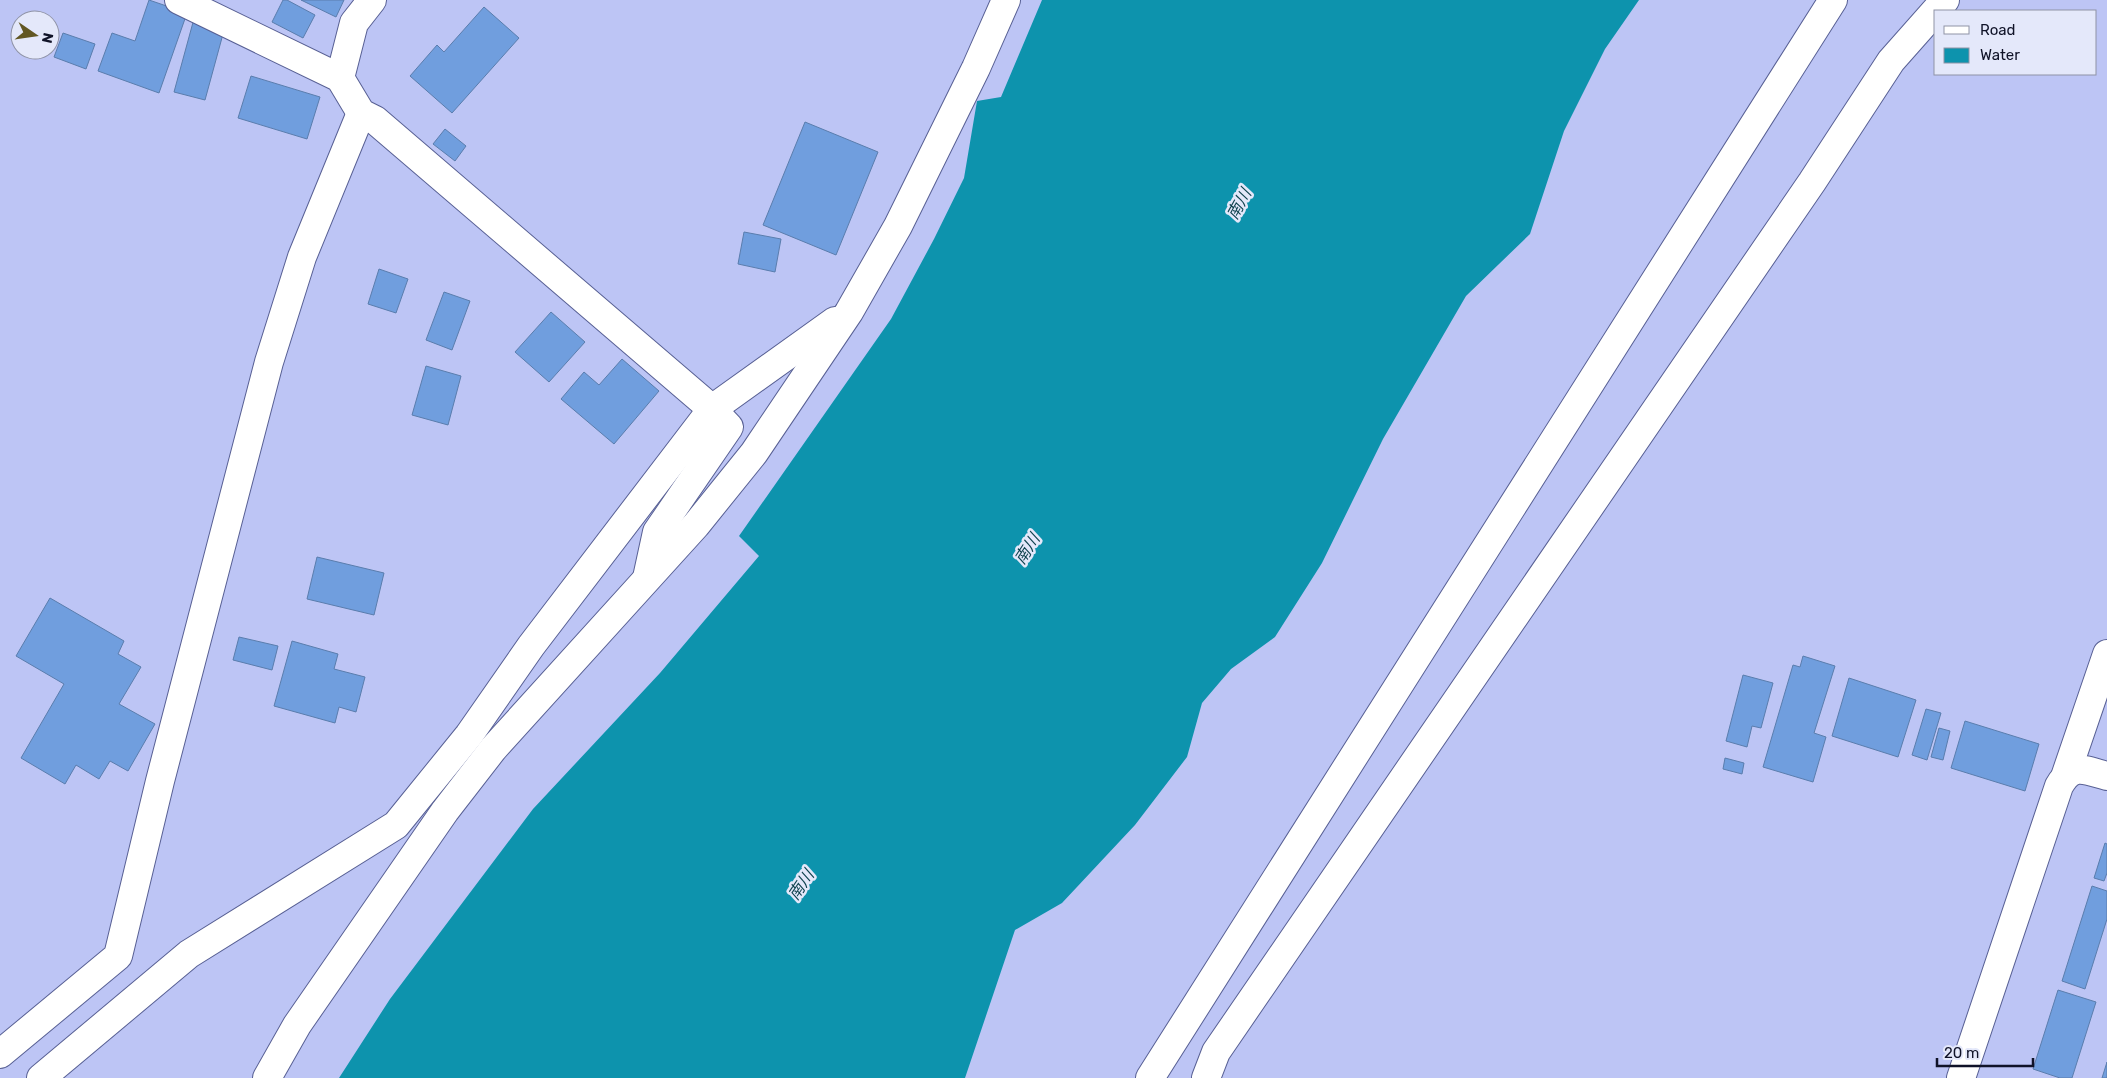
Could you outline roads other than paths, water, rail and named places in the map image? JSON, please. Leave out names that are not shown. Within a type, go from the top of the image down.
[{"type":"street","points":[[180,0],[340,78],[361,113],[375,120],[712,410],[729,427],[657,532],[646,580]]},
{"type":"street","points":[[340,78],[354,23],[372,0]]},
{"type":"street","points":[[267,1078],[297,1025],[445,811],[493,749],[696,525],[754,453],[849,312],[898,226],[976,68],[1006,0]]},
{"type":"street","points":[[1150,1078],[1834,0]]},
{"type":"street","points":[[1936,10],[1945,0]]},
{"type":"street","points":[[1206,1078],[1216,1052],[1812,182],[1890,61],[1934,12]]},
{"type":"street","points":[[0,1054],[118,956],[160,781],[269,362],[302,257],[361,113]]},
{"type":"street","points":[[41,1078],[189,954],[396,824],[469,735],[531,646],[712,410],[849,312]]},
{"type":"street","points":[[1961,1078],[2059,786],[2066,774],[2107,654]]},
{"type":"street","points":[[2066,774],[2075,769],[2088,770],[2107,776]]},
{"type":"water","name":"南川","points":[[1042,0],[1639,0],[1605,49],[1564,131],[1530,234],[1466,296],[1383,439],[1322,563],[1275,637],[1231,669],[1202,703],[1187,757],[1135,825],[1062,903],[1015,930],[965,1078],[339,1078],[390,999],[533,809],[660,673],[759,556],[739,536],[891,319],[964,178],[977,101],[1001,97]]}]
